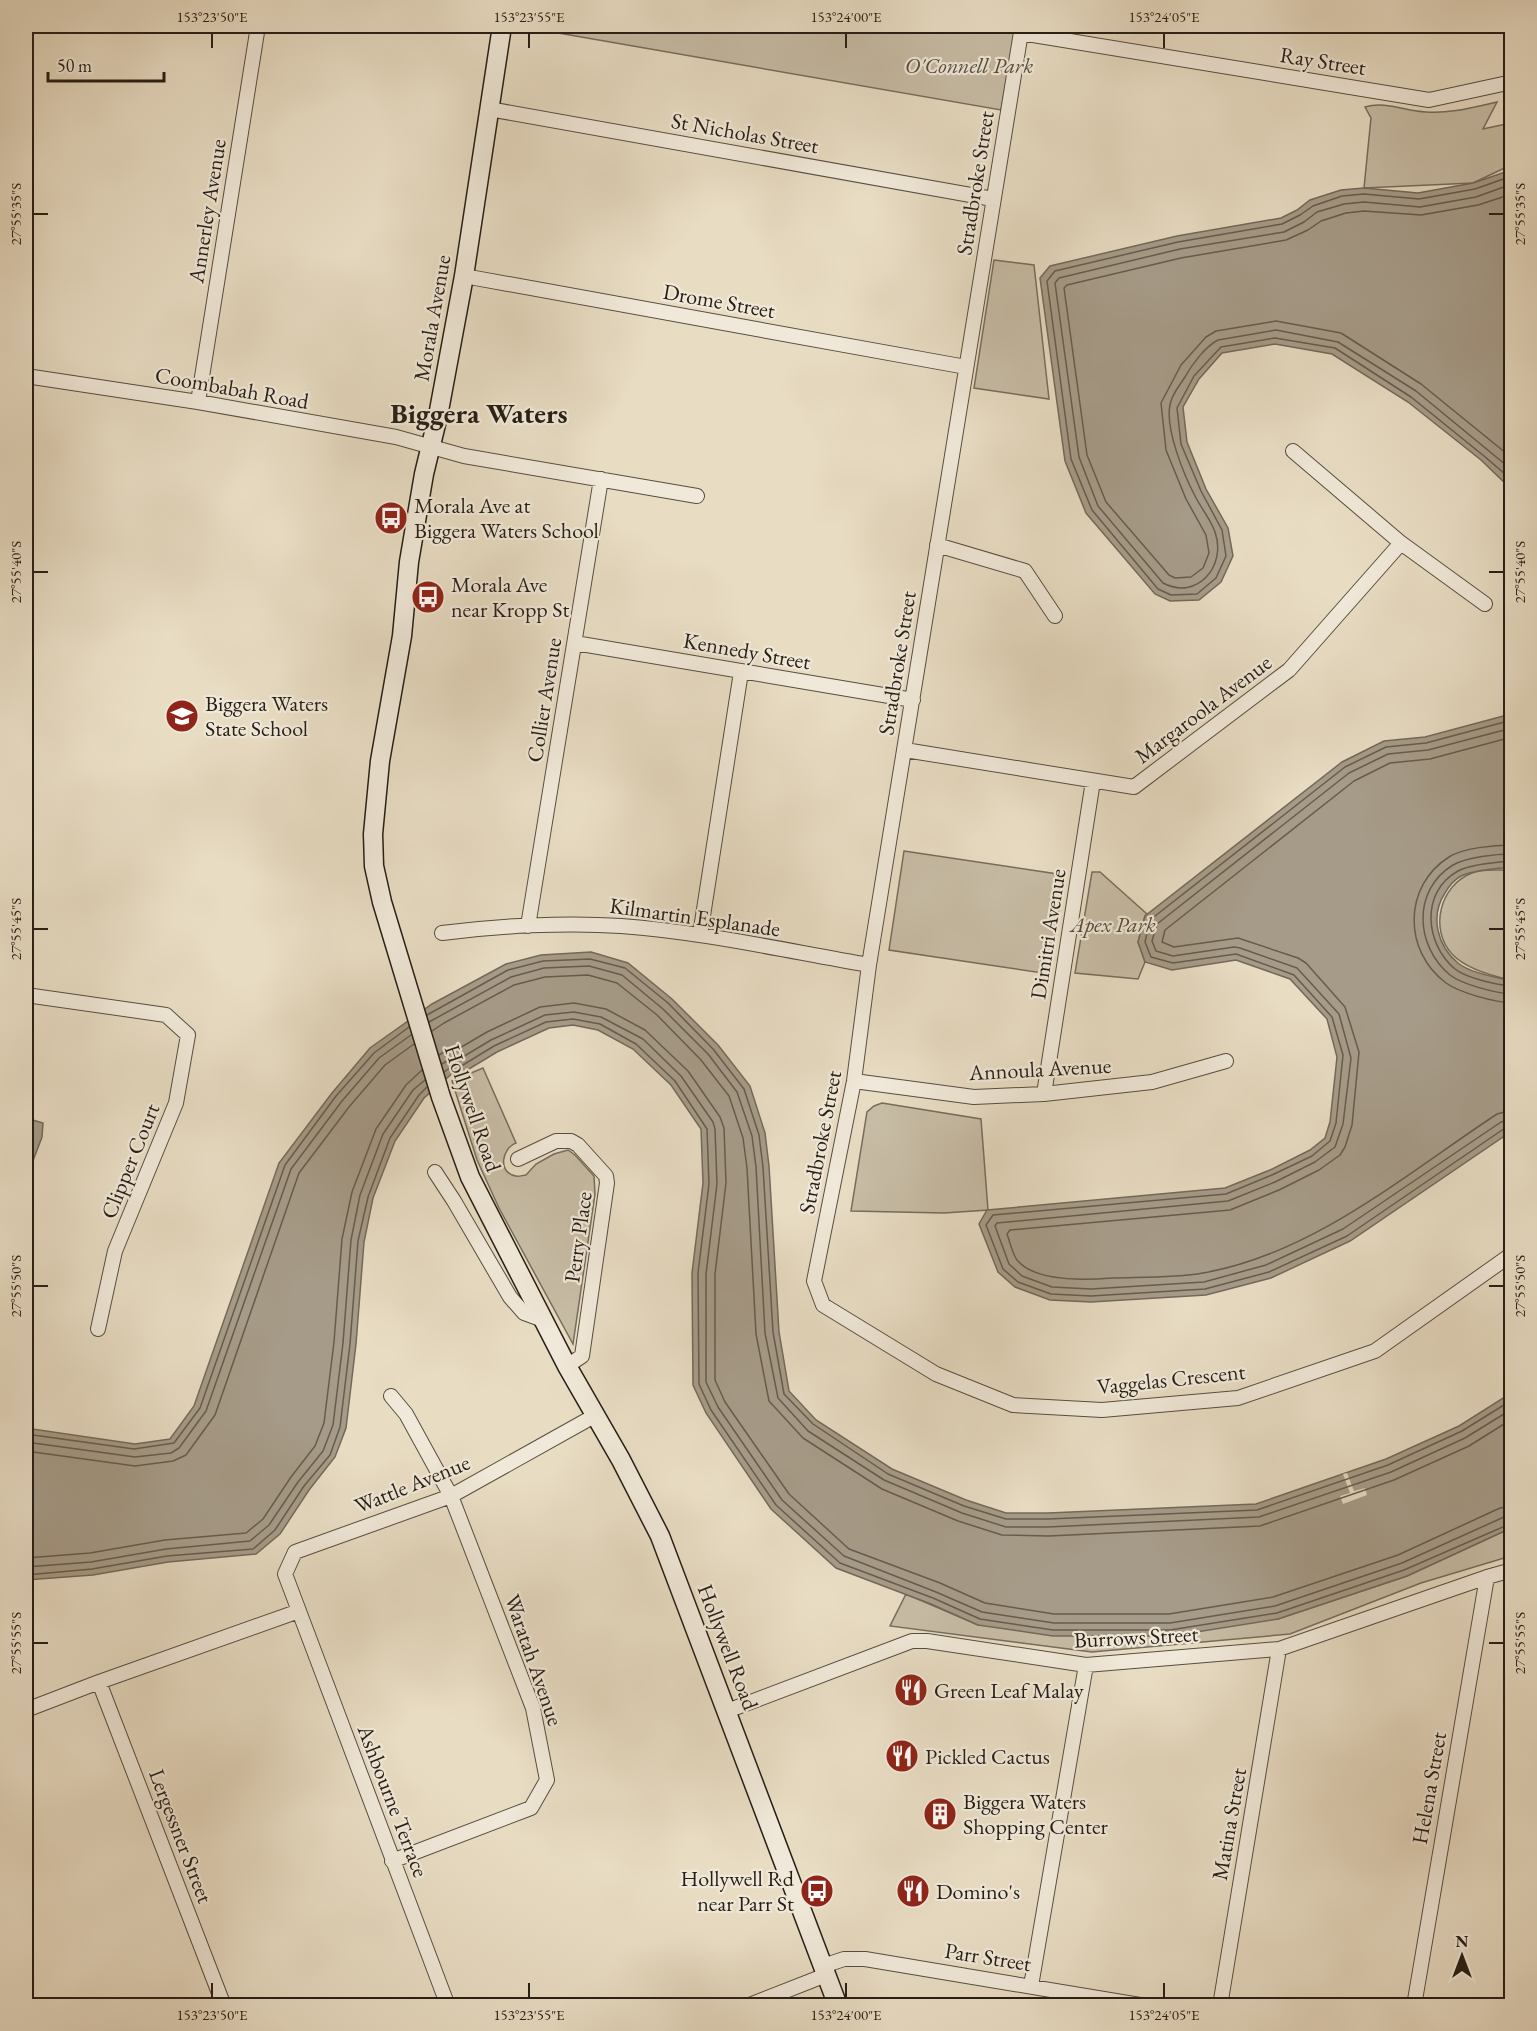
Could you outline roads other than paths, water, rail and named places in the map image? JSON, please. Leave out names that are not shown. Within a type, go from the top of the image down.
[{"type":"main road","name":"Morala Avenue","points":[[382,902],[374,858],[376,792],[402,636],[409,562],[464,276],[502,26]]},
{"type":"main road","name":"Hollywell Road","points":[[382,902],[441,1097],[470,1177],[567,1366],[596,1415],[660,1536],[838,2006]]},
{"type":"street","name":"Annerley Avenue","points":[[198,402],[258,26]]},
{"type":"street","name":"Ray Street","points":[[1021,29],[1429,100],[1512,82]]},
{"type":"street","name":"Stradbroke Street","points":[[823,1305],[814,1281],[854,1081],[869,965],[1021,29]]},
{"type":"street","name":"St Nicholas Street","points":[[489,109],[993,199]]},
{"type":"street","name":"Drome Street","points":[[464,276],[966,367]]},
{"type":"street","name":"Coombabah Road","points":[[26,376],[198,402],[407,440],[464,456],[697,496]]},
{"type":"street","points":[[1293,451],[1401,543],[1485,604]]},
{"type":"street","name":"Collier Avenue","points":[[528,926],[601,479]]},
{"type":"street","name":"Margaroola Avenue","points":[[905,750],[1134,787],[1289,670],[1401,543]]},
{"type":"street","points":[[937,545],[1025,571],[1055,616]]},
{"type":"street","name":"Kennedy Street","points":[[575,643],[913,700]]},
{"type":"street","points":[[700,935],[741,672]]},
{"type":"street","name":"Dimitri Avenue","points":[[1044,1094],[1093,781]]},
{"type":"street","name":"Kilmartin Esplanade","points":[[442,933],[528,926],[619,926],[700,935],[869,965]]},
{"type":"street","name":"Clipper Court","points":[[26,995],[166,1016],[188,1035],[176,1103],[115,1251],[98,1329]]},
{"type":"street","name":"Annoula Avenue","points":[[854,1081],[974,1097],[1044,1094],[1152,1082],[1226,1061]]},
{"type":"street","name":"Perry Place","points":[[518,1159],[556,1141],[571,1141],[579,1144],[606,1176],[607,1183],[582,1356],[567,1366]]},
{"type":"street","points":[[435,1172],[510,1297],[524,1313],[543,1320]]},
{"type":"street","name":"Vaggelas Crescent","points":[[823,1305],[936,1374],[1013,1405],[1102,1410],[1238,1398],[1375,1352],[1512,1254]]},
{"type":"street","name":"Waratah Avenue","points":[[391,1396],[406,1414],[451,1496],[533,1708],[547,1780],[531,1808],[392,1861]]},
{"type":"street","name":"Wattle Avenue","points":[[299,1611],[285,1574],[295,1552],[451,1496],[596,1415]]},
{"type":"street","name":"Burrows Street","points":[[727,1712],[912,1641],[927,1641],[1086,1665],[1279,1649],[1512,1570]]},
{"type":"street","name":"Helena Street","points":[[1414,2006],[1487,1577]]},
{"type":"street","points":[[26,1710],[299,1611]]},
{"type":"street","name":"Ashbourne Terrace","points":[[299,1611],[448,2006]]},
{"type":"street","name":"Matina Street","points":[[1220,2006],[1279,1649]]},
{"type":"street","points":[[1031,1986],[1086,1665]]},
{"type":"street","name":"Lergessner Street","points":[[99,1682],[224,2006]]},
{"type":"street","name":"Parr Street","points":[[747,2006],[853,1957],[1146,2006]]},
{"type":"water","points":[[1511,170],[1511,489],[1481,460],[1408,402],[1332,354],[1275,344],[1222,353],[1199,379],[1183,407],[1187,442],[1206,489],[1228,528],[1233,556],[1221,582],[1199,600],[1170,601],[1155,594],[1086,513],[1065,461],[1040,278],[1050,266],[1177,236],[1281,218],[1310,200],[1341,190],[1364,188],[1418,193],[1473,183]]},
{"type":"water","points":[[1511,714],[1511,867],[1479,871],[1458,878],[1448,888],[1440,902],[1437,921],[1445,948],[1458,963],[1476,972],[1511,981],[1511,1133],[1350,1241],[1271,1278],[1206,1295],[1091,1302],[1050,1300],[1015,1287],[998,1272],[979,1224],[987,1210],[1225,1188],[1270,1170],[1310,1150],[1325,1138],[1330,1122],[1337,1057],[1327,1019],[1290,979],[1236,960],[1172,970],[1145,962],[1138,942],[1145,916],[1342,762],[1384,741],[1425,737]]},
{"type":"water","points":[[591,952],[628,963],[672,999],[718,1045],[750,1086],[765,1133],[779,1332],[789,1391],[816,1420],[892,1469],[966,1500],[1006,1513],[1256,1504],[1386,1459],[1459,1426],[1511,1393],[1511,1528],[1407,1576],[1278,1619],[1171,1636],[1053,1636],[978,1625],[931,1604],[836,1568],[771,1509],[706,1413],[693,1385],[692,1273],[703,1183],[701,1129],[671,1085],[633,1049],[598,1030],[573,1025],[549,1028],[497,1052],[464,1072],[454,1072],[424,1098],[395,1141],[373,1198],[364,1242],[356,1344],[346,1428],[335,1457],[309,1490],[280,1534],[256,1554],[168,1562],[93,1575],[26,1580],[26,1428],[135,1444],[170,1439],[194,1406],[279,1163],[332,1093],[370,1048],[432,1004],[506,964],[541,955]]},
{"type":"water","points":[[26,1118],[43,1123],[42,1137],[26,1179]]},
{"type":"place","name":"Morala Ave at Biggera Waters School","points":[[391,518]]},
{"type":"place","name":"Morala Ave near Kropp St","points":[[428,597]]},
{"type":"place","name":"Biggera Waters State School","points":[[182,716]]},
{"type":"place","name":"Green Leaf Malay","points":[[911,1690]]},
{"type":"place","name":"Pickled Cactus","points":[[902,1756]]},
{"type":"place","name":"Biggera Waters Shopping Center","points":[[940,1814]]},
{"type":"place","name":"Hollywell Rd near Parr St","points":[[817,1891]]},
{"type":"place","name":"Domino's","points":[[913,1891]]},
{"type":"district","name":"Biggera Waters","points":[[479,413]]},
{"type":"park label","name":"O'Connell Park","points":[[969,65]]},
{"type":"park label","name":"Apex Park","points":[[1113,924]]}]
